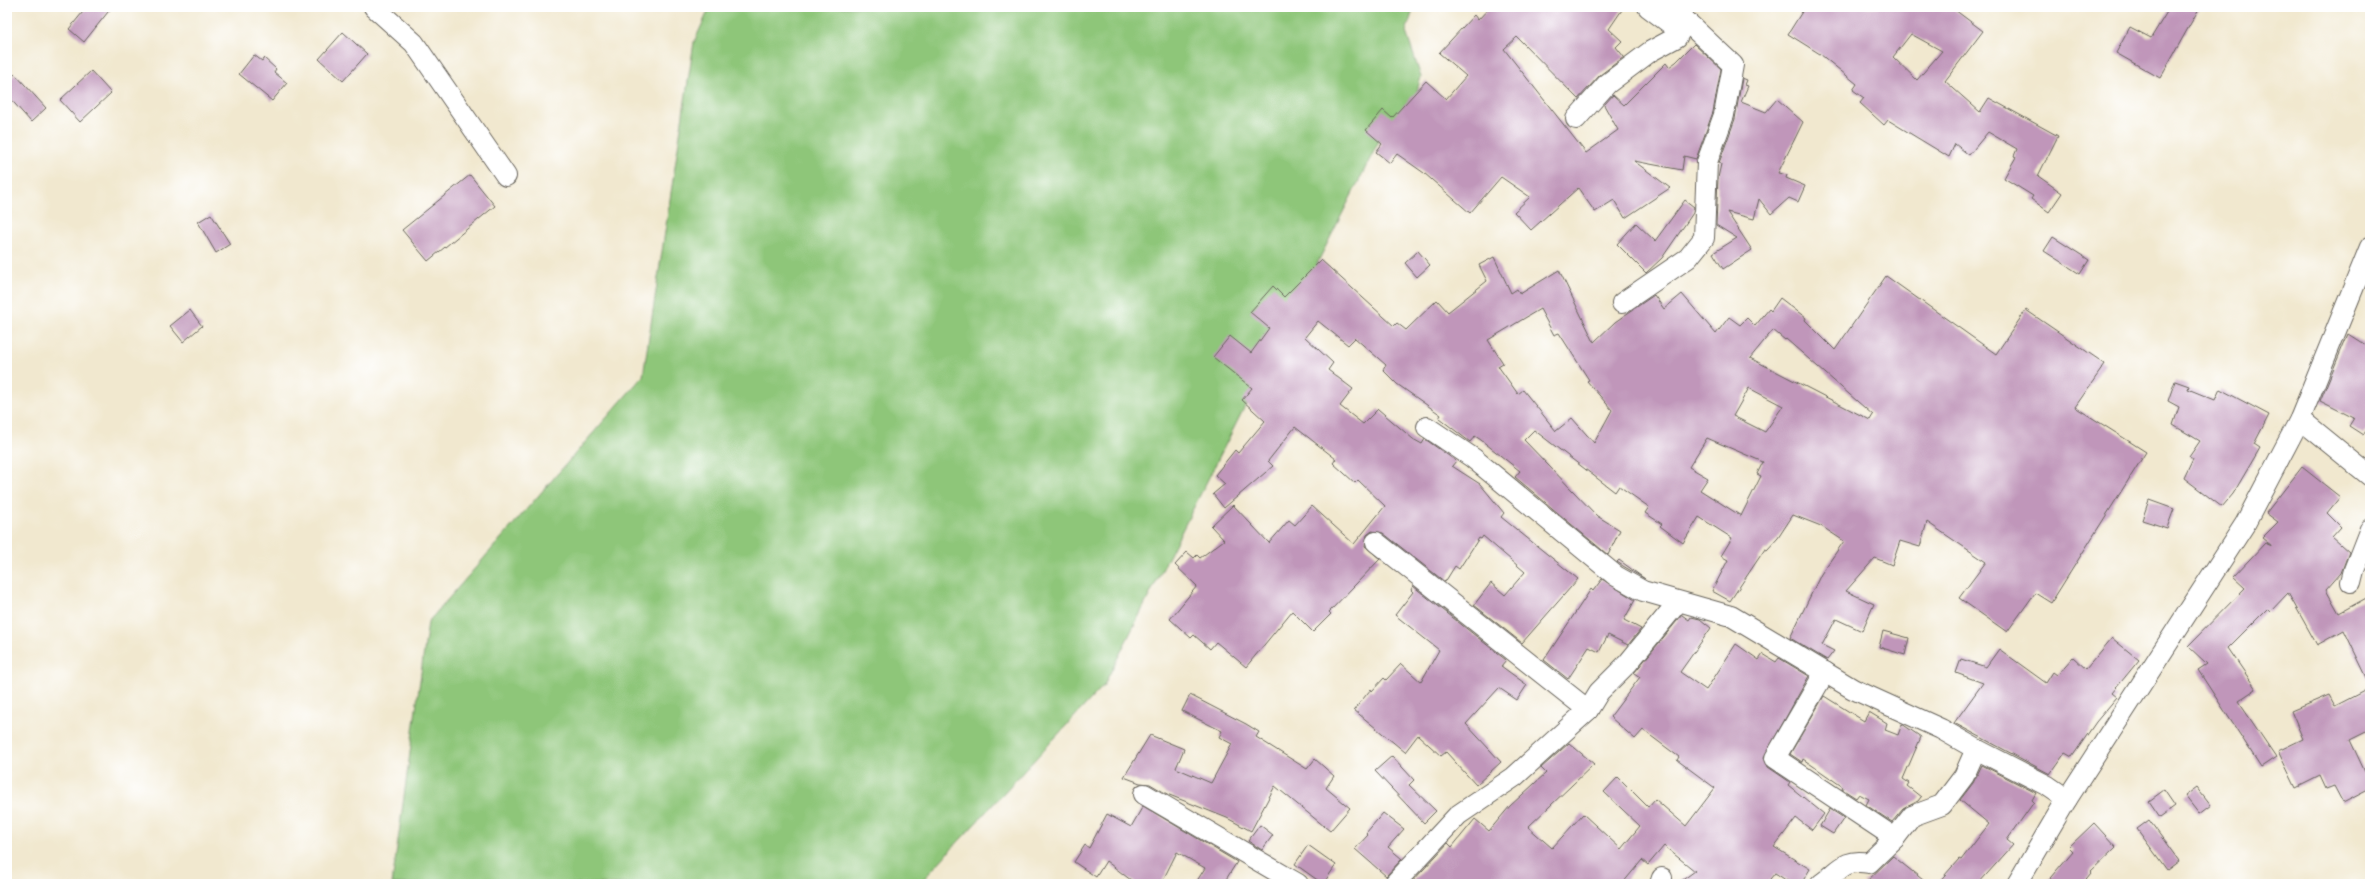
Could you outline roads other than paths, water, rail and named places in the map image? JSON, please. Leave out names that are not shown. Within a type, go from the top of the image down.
[{"type":"street","points":[[374,7],[414,43],[506,176]]},
{"type":"street","points":[[1622,303],[1688,258],[1704,238],[1707,162],[1724,116],[1733,65],[1681,19],[1648,7]]},
{"type":"street","points":[[1576,119],[1607,84],[1651,51],[1677,37],[1681,19]]},
{"type":"street","points":[[2017,884],[2067,799],[2245,524],[2300,419],[2370,247]]},
{"type":"street","points":[[2300,419],[2370,476]]},
{"type":"street","points":[[1428,427],[1473,458],[1616,576],[1643,591],[1731,616],[1853,689],[1941,729],[2048,786],[2067,799]]},
{"type":"street","points":[[2351,582],[2354,570],[2370,529]]},
{"type":"street","points":[[1376,542],[1588,710]]},
{"type":"street","points":[[1394,884],[1458,815],[1514,777],[1588,710],[1599,692],[1628,663],[1678,602]]},
{"type":"street","points":[[1825,672],[1775,758],[1894,838]]},
{"type":"street","points":[[1821,884],[1842,866],[1856,860],[1869,863],[1894,838],[1912,816],[1942,805],[1964,776],[1976,749]]},
{"type":"street","points":[[1144,794],[1298,884]]}]
